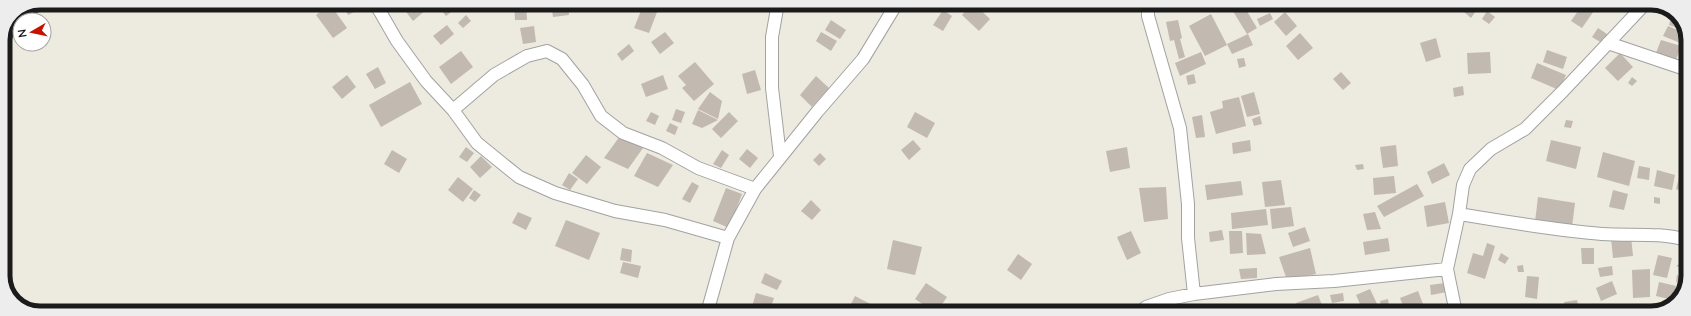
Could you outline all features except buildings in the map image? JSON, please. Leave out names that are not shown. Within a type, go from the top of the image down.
[{"type":"street","points":[[379,10],[426,82],[453,110],[478,143],[519,177],[556,193],[615,211],[665,220],[728,238]]},
{"type":"street","points":[[777,10],[772,37],[772,88],[780,156]]},
{"type":"street","points":[[709,306],[728,238],[755,189],[780,156],[863,59],[893,10]]},
{"type":"street","points":[[1148,10],[1148,16],[1180,128],[1188,204],[1188,238],[1194,294]]},
{"type":"street","points":[[1455,306],[1447,269],[1459,214],[1463,185],[1470,169],[1491,149],[1525,129],[1639,10]]},
{"type":"street","points":[[1608,43],[1681,68]]},
{"type":"street","points":[[453,110],[494,75],[527,56],[547,51],[562,59],[583,85],[601,116],[623,133],[662,148],[698,168],[755,189]]},
{"type":"street","points":[[1459,214],[1534,227],[1604,234],[1671,235],[1681,238]]},
{"type":"street","points":[[1149,306],[1169,299],[1194,294],[1276,284],[1334,281],[1447,269]]}]
